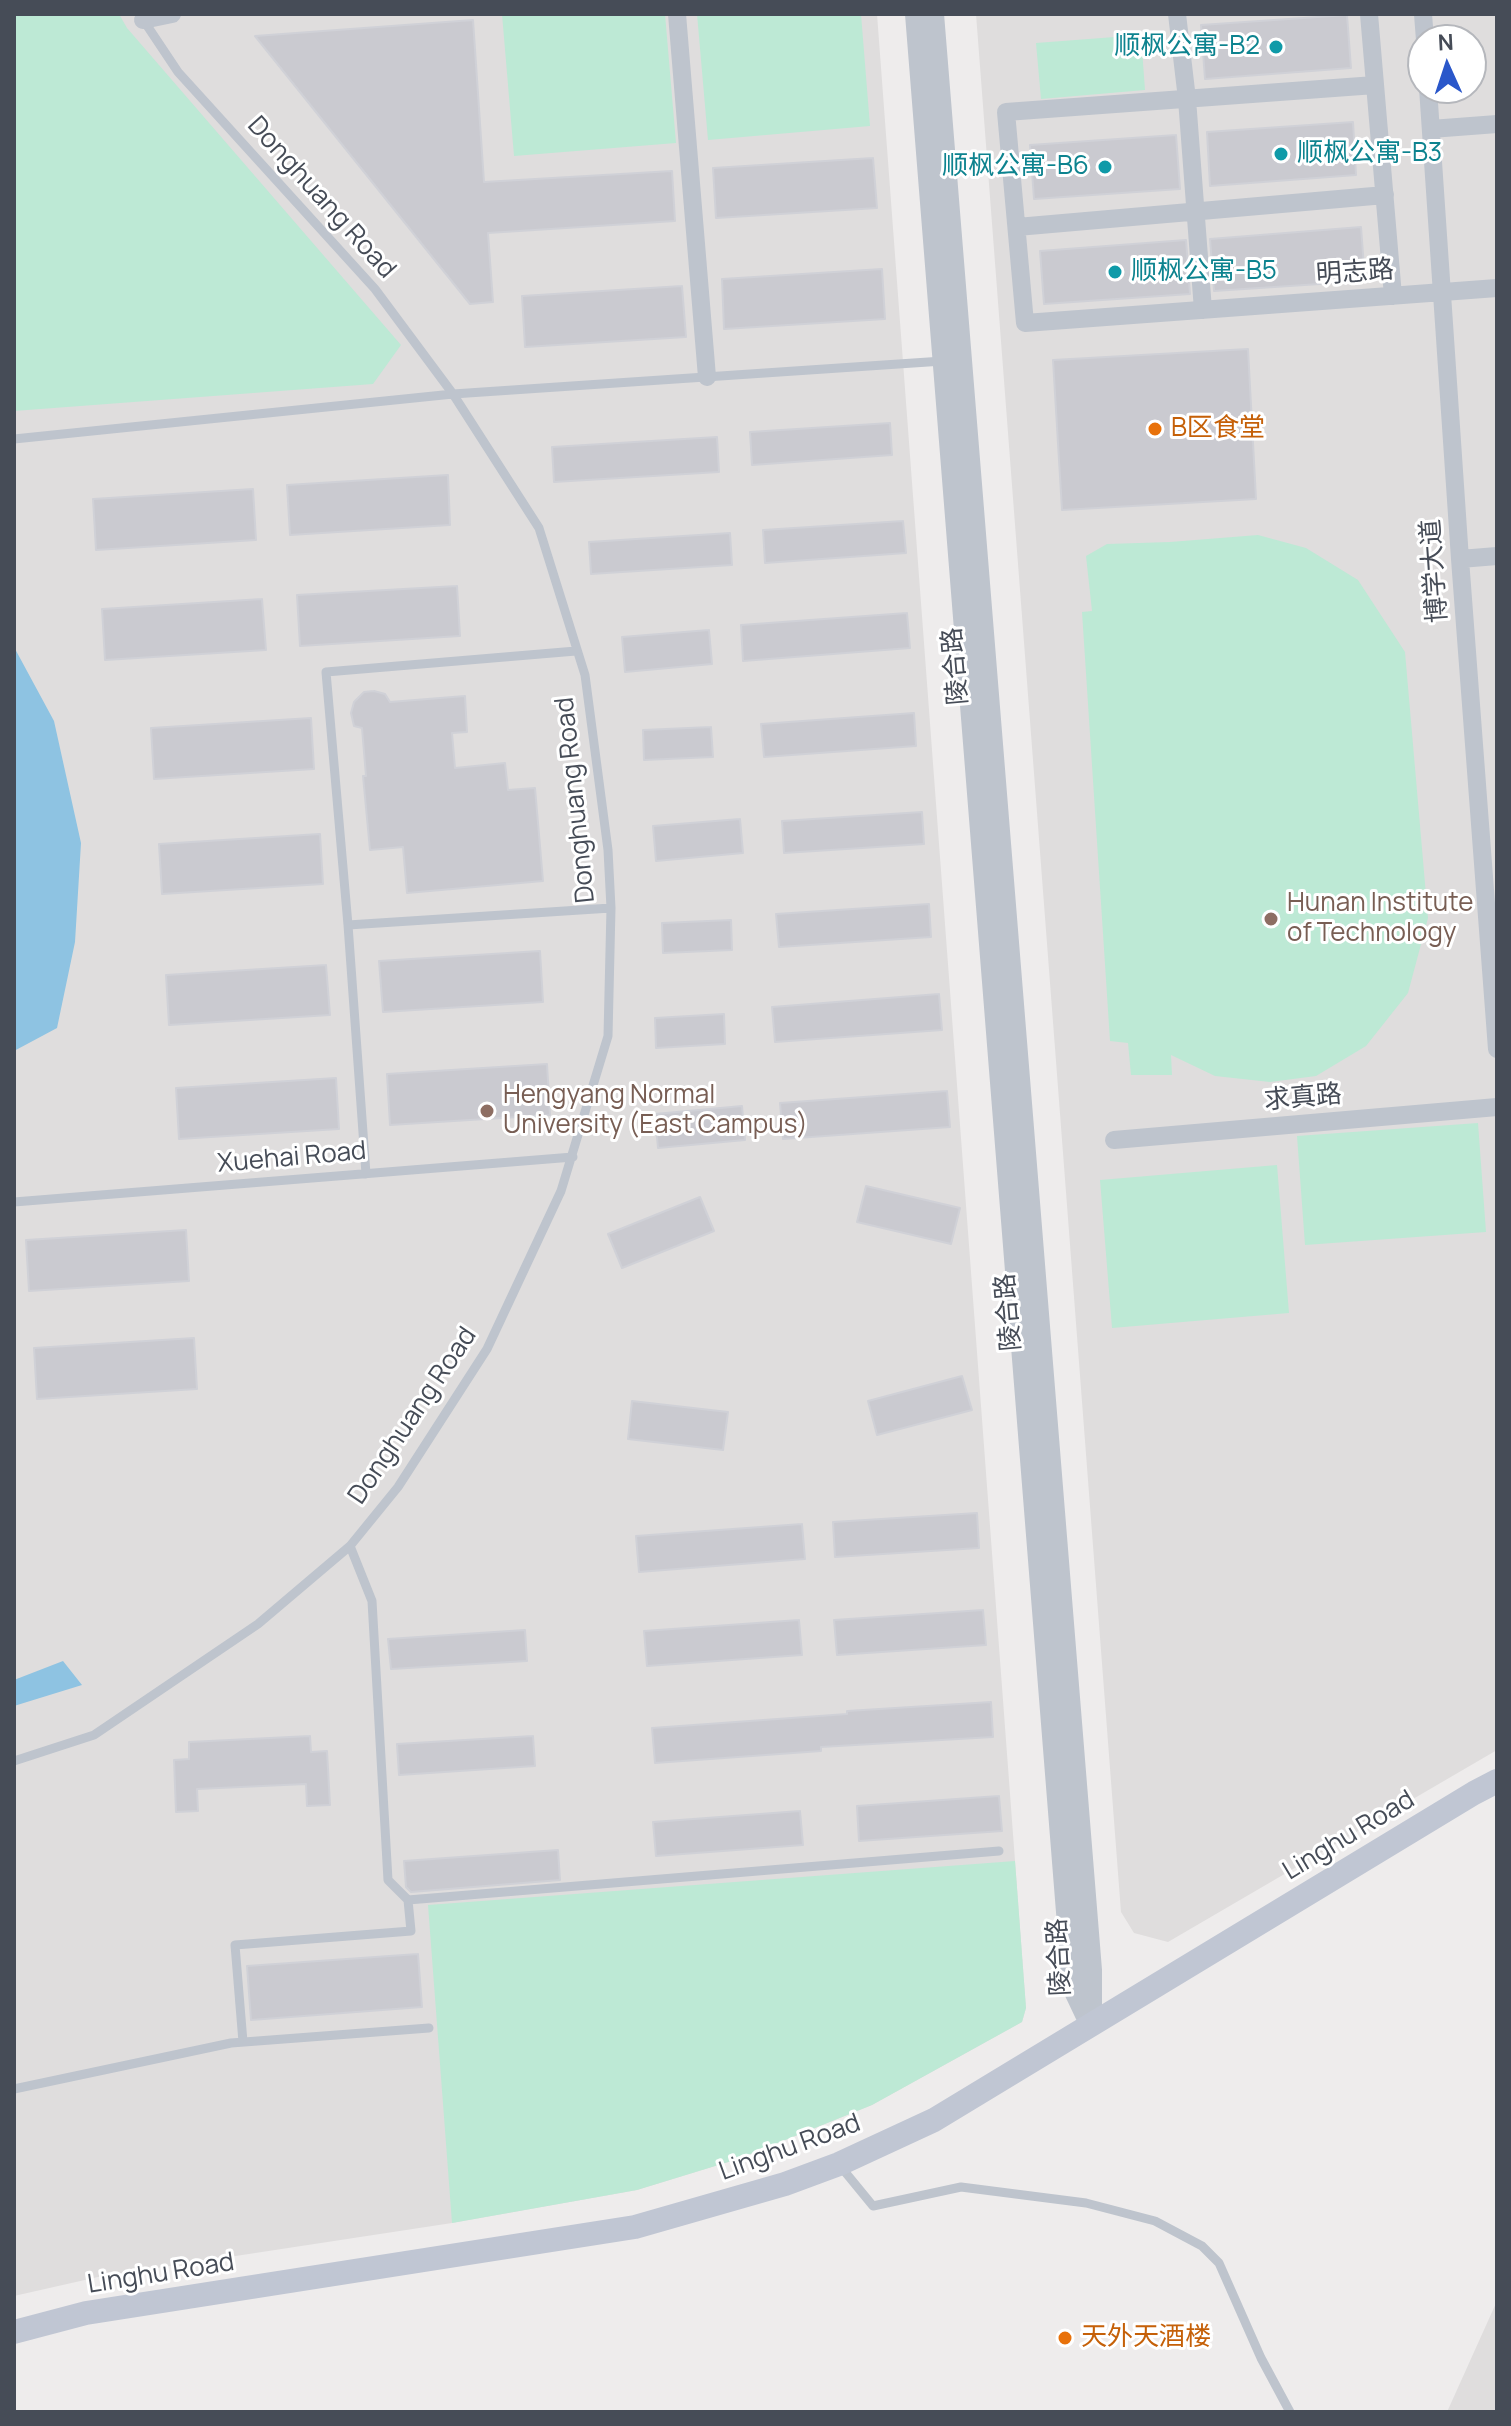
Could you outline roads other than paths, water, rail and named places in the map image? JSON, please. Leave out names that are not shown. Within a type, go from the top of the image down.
[{"type":"main road","name":"Linghu Road","points":[[14,2332],[86,2313],[635,2227],[785,2184],[839,2164],[934,2120],[1497,1781]]},
{"type":"street","points":[[142,17],[172,14]]},
{"type":"street","points":[[677,14],[707,377]]},
{"type":"street","name":"陵合路","points":[[916,14],[952,360]]},
{"type":"street","name":"陵合路","points":[[933,14],[952,360],[1073,1987],[1091,2025]]},
{"type":"street","points":[[1177,14],[1187,99],[1203,310]]},
{"type":"street","points":[[1369,14],[1393,296]]},
{"type":"street","points":[[1375,85],[1006,112],[1017,227],[1385,195]]},
{"type":"street","name":"博学大道","points":[[1429,104],[1497,1049]]},
{"type":"street","points":[[1431,129],[1497,124]]},
{"type":"street","name":"明志路","points":[[1017,227],[1025,323],[1497,288]]},
{"type":"street","points":[[1460,559],[1497,556]]},
{"type":"street","name":"求真路","points":[[1114,1140],[1497,1107]]},
{"type":"lane","name":"Donghuang Road","points":[[14,1761],[94,1735],[258,1624],[350,1546],[398,1487],[487,1349],[561,1191],[608,1036],[611,908],[608,850],[589,704],[585,675],[539,528],[453,394],[375,289],[178,72],[142,17]]},
{"type":"lane","points":[[14,439],[453,394],[952,360]]},
{"type":"lane","points":[[366,1174],[326,672],[576,651]]},
{"type":"lane","points":[[348,925],[611,908]]},
{"type":"lane","name":"Xuehai Road","points":[[14,1202],[573,1157]]},
{"type":"lane","points":[[243,2042],[235,1945],[411,1931],[408,1900],[388,1880],[372,1601],[350,1546]]},
{"type":"lane","points":[[408,1900],[999,1851]]},
{"type":"lane","points":[[14,2089],[243,2042],[429,2028]]},
{"type":"lane","points":[[839,2164],[873,2206],[961,2187],[1086,2203],[1155,2221],[1202,2246],[1219,2263],[1261,2358],[1290,2412]]},
{"type":"water","points":[[14,647],[54,721],[81,843],[75,942],[57,1028],[14,1051]]},
{"type":"water","points":[[63,1661],[82,1685],[14,1706],[14,1680]]},
{"type":"place","name":"顺枫公寓-B2","points":[[1276,47]]},
{"type":"place","name":"顺枫公寓-B3","points":[[1281,154]]},
{"type":"place","name":"顺枫公寓-B6","points":[[1105,167]]},
{"type":"place","name":"顺枫公寓-B5","points":[[1115,272]]},
{"type":"place","name":"B区食堂","points":[[1155,429]]},
{"type":"place","name":"Hunan Institute of Technology","points":[[1271,919]]},
{"type":"place","name":"Hengyang Normal University (East Campus)","points":[[487,1111]]},
{"type":"place","name":"天外天酒楼","points":[[1065,2338]]}]
